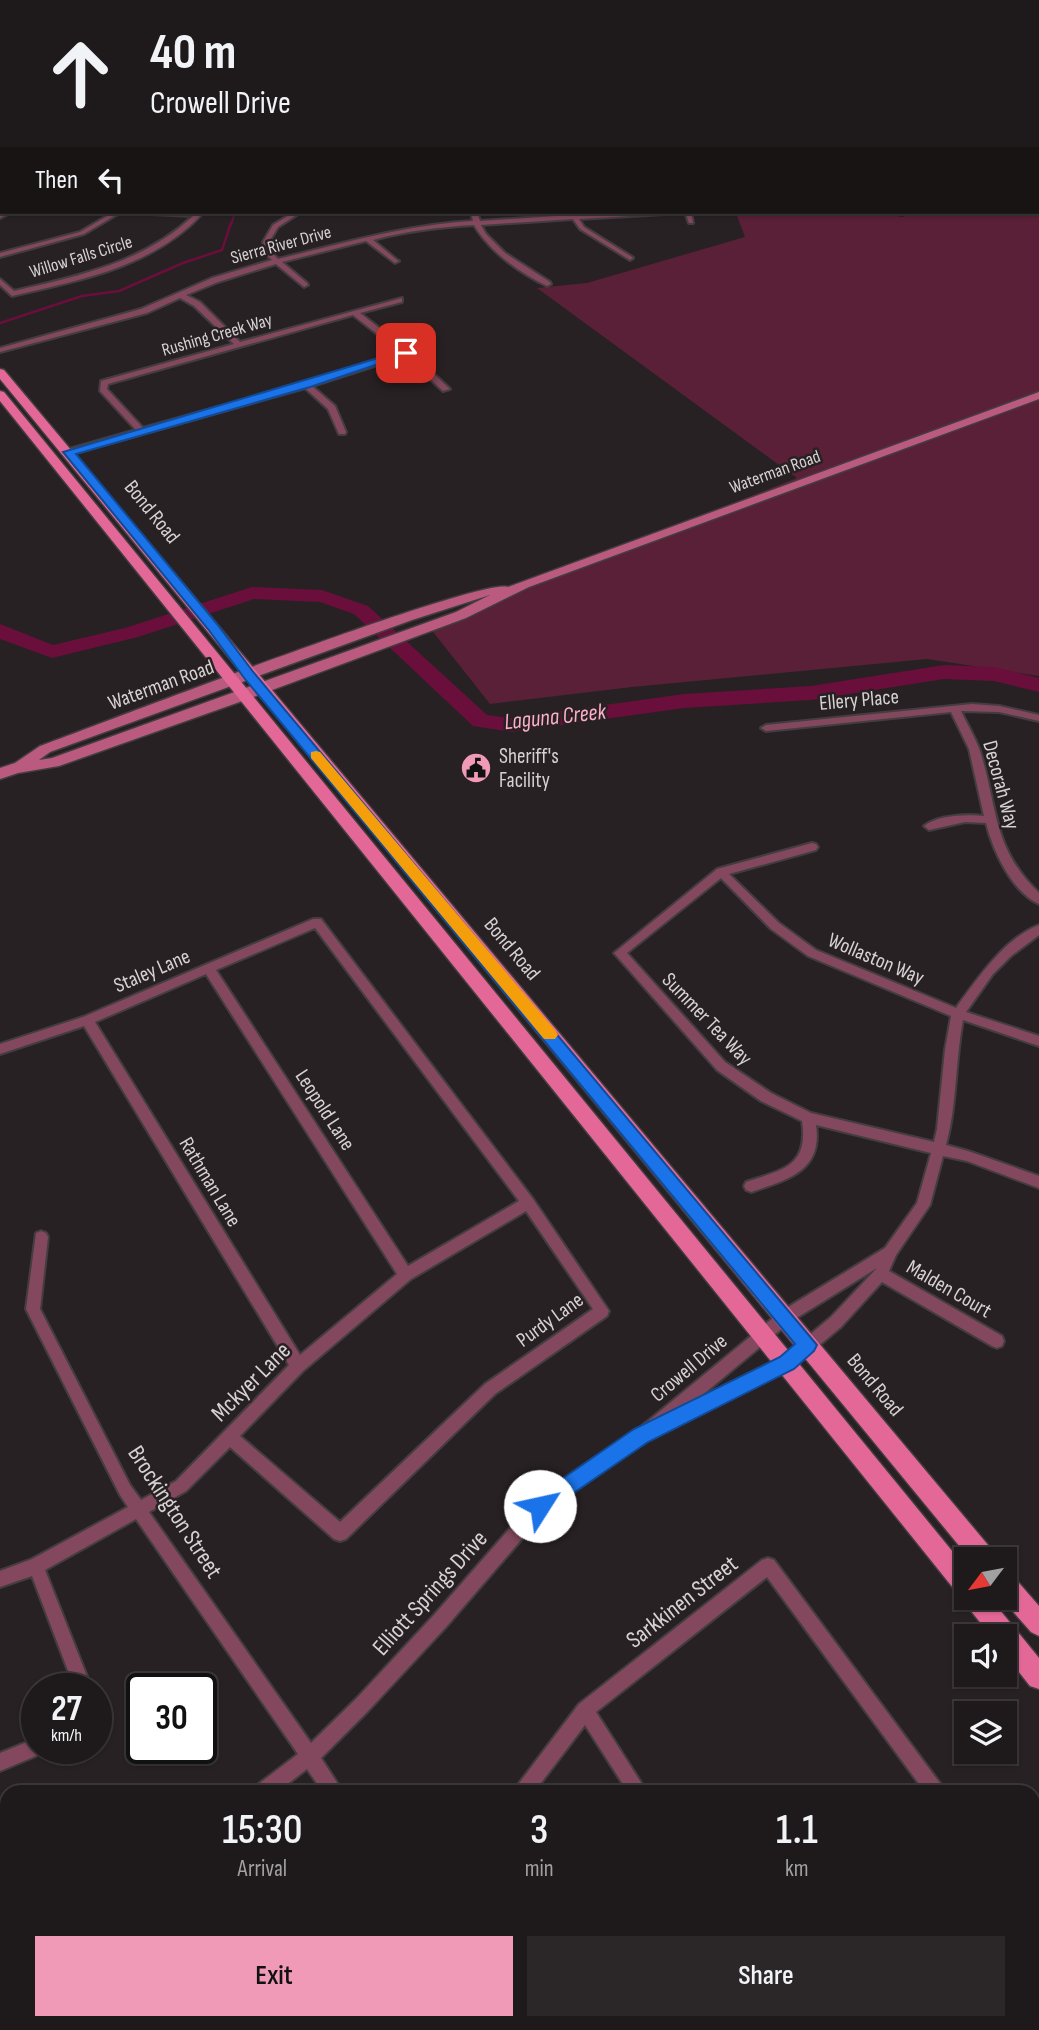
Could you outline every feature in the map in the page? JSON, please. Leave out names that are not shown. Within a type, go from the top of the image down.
[{"type":"main road","name":"Bond Road","points":[[0,372],[213,627],[246,686],[954,1571]]},
{"type":"main road","name":"Bond Road","points":[[0,394],[192,632],[246,686],[785,1317],[975,1547]]},
{"type":"main road","name":"Waterman Road","points":[[0,774],[45,749],[246,686],[334,662],[461,615],[524,584],[1039,395]]},
{"type":"main road","points":[[10,406],[26,415],[54,449],[69,452]]},
{"type":"main road","name":"Waterman Road","points":[[246,686],[323,648],[407,617],[477,594],[524,584]]},
{"type":"main road","points":[[1017,1598],[1039,1624]]},
{"type":"main road","points":[[985,1610],[1039,1677]]},
{"type":"street","points":[[0,255],[82,233],[115,214]]},
{"type":"street","name":"Willow Falls Circle","points":[[0,281],[12,294],[103,270],[167,242],[199,214]]},
{"type":"street","points":[[294,214],[282,220],[267,236],[267,248],[276,261],[304,285]]},
{"type":"street","points":[[474,214],[476,222],[496,247],[547,284]]},
{"type":"street","points":[[572,214],[582,228],[630,258]]},
{"type":"street","name":"Sierra River Drive","points":[[0,350],[128,316],[233,273],[366,238],[420,227],[572,214]]},
{"type":"street","points":[[689,214],[691,222]]},
{"type":"street","points":[[366,238],[395,261]]},
{"type":"street","points":[[181,296],[197,304],[239,345]]},
{"type":"street","name":"Rushing Creek Way","points":[[141,431],[103,390],[104,383],[399,300]]},
{"type":"street","points":[[355,313],[446,389]]},
{"type":"street","points":[[69,452],[306,385],[406,353]]},
{"type":"street","points":[[306,385],[332,408],[342,432]]},
{"type":"street","name":"Ellery Place","points":[[766,728],[985,707],[1039,718]]},
{"type":"street","name":"Decorah Way","points":[[955,710],[974,750],[994,839],[1005,862],[1039,900]]},
{"type":"street","points":[[929,826],[965,818],[990,820]]},
{"type":"street","points":[[721,872],[811,847]]},
{"type":"street","name":"Wollaston Way","points":[[721,872],[775,926],[806,949],[844,968],[958,1014],[1039,1041]]},
{"type":"street","name":"Summer Tea Way","points":[[721,872],[620,953],[721,1066],[749,1088],[808,1118],[968,1156],[1039,1182]]},
{"type":"street","name":"Staley Lane","points":[[0,1049],[87,1020],[317,922]]},
{"type":"street","name":"Purdy Lane","points":[[229,1436],[340,1533],[489,1389],[602,1311],[528,1203],[317,922]]},
{"type":"street","name":"Crowell Drive","points":[[641,1436],[787,1363],[836,1322],[881,1275],[890,1252],[923,1205],[939,1151],[958,1014],[989,971],[1007,953],[1039,929]]},
{"type":"street","name":"Leopold Lane","points":[[208,968],[406,1275]]},
{"type":"street","name":"Rathman Lane","points":[[87,1020],[298,1366]]},
{"type":"street","points":[[751,1186],[780,1177],[805,1157],[811,1145],[808,1118]]},
{"type":"street","name":"Mckyer Lane","points":[[0,1579],[36,1566],[181,1486],[298,1366],[406,1275],[528,1203]]},
{"type":"street","name":"Brockington Street","points":[[41,1237],[33,1309],[125,1490],[329,1785]]},
{"type":"street","name":"Crowell Drive","points":[[641,1436],[785,1317],[890,1252]]},
{"type":"street","name":"Malden Court","points":[[881,1275],[996,1341]]},
{"type":"street","name":"Elliott Springs Drive","points":[[271,1785],[310,1756],[362,1705],[440,1621],[540,1506],[641,1436]]},
{"type":"street","points":[[36,1566],[78,1673]]},
{"type":"street","name":"Sarkkinen Street","points":[[528,1785],[586,1710],[768,1566],[931,1785]]},
{"type":"street","points":[[586,1710],[634,1785]]},
{"type":"street","points":[[0,1762],[21,1753]]},
{"type":"shaded area","points":[[888,214],[902,217],[912,214],[1039,214],[1039,676],[927,659],[632,687],[490,704],[430,628],[559,572],[797,478],[537,288],[587,283],[745,237],[737,216]]},
{"type":"waterway","points":[[231,225],[234,214]]},
{"type":"waterway","points":[[0,323],[82,296],[119,291],[183,263],[222,250],[231,223]]},
{"type":"waterway","name":"Laguna Creek","points":[[0,630],[17,640],[52,652],[131,633],[252,593],[322,596],[361,610],[481,721],[511,725],[684,701],[811,693],[944,672],[994,674],[1039,685]]},
{"type":"slow traffic","points":[[316,755],[550,1035]]},
{"type":"place","name":"Sheriff's Facility","points":[[476,768]]},
{"type":"route","points":[[406,353],[306,385],[69,452],[250,676],[808,1345],[787,1363],[641,1436],[540,1506]]}]
